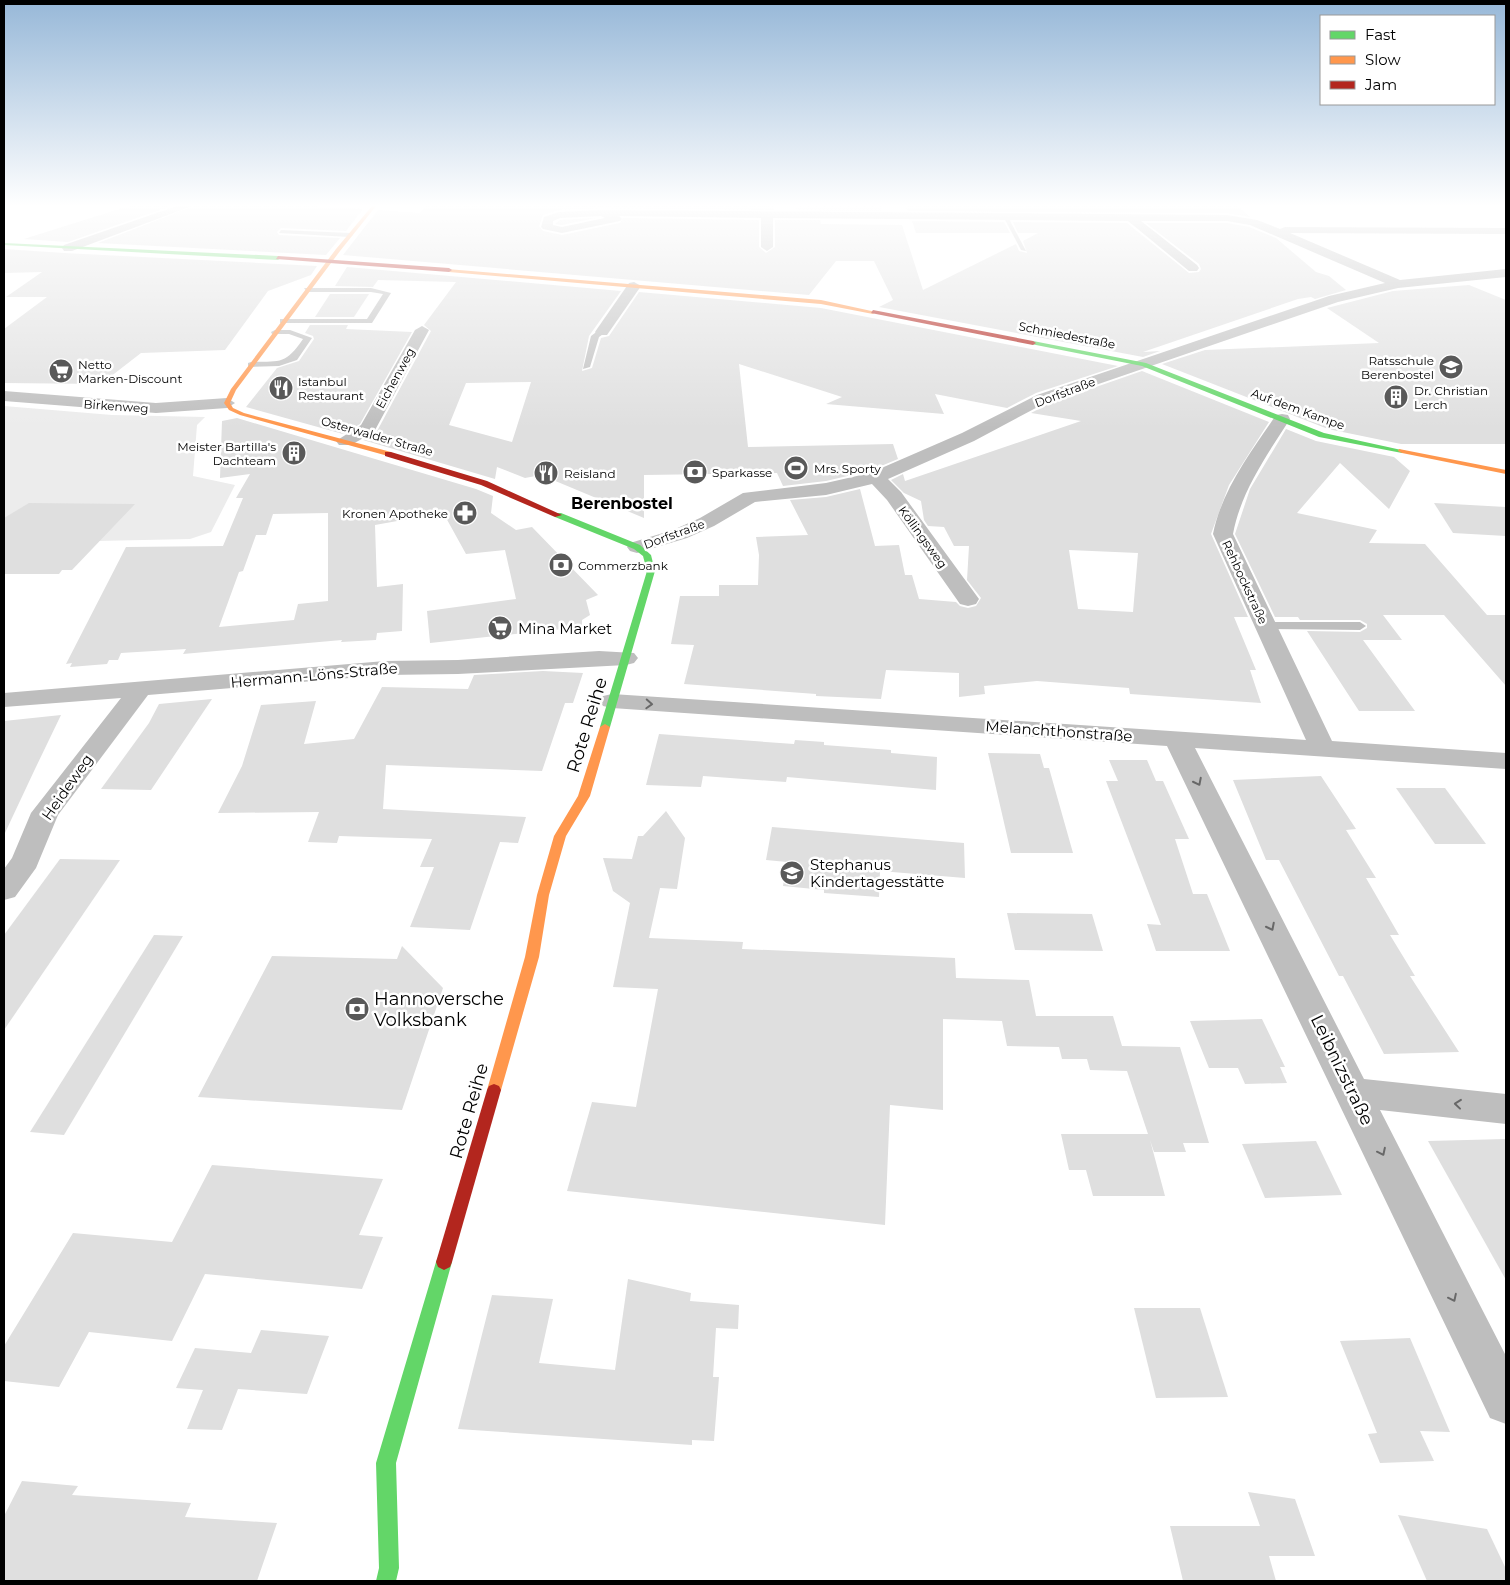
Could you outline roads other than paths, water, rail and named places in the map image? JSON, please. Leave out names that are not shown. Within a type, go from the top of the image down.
[{"type":"street","points":[[227,403],[233,390],[315,280]]},
{"type":"street","name":"Schmiedestraße","points":[[563,280],[821,302],[1144,364]]},
{"type":"street","points":[[1389,280],[1398,284]]},
{"type":"street","name":"Dorfstraße","points":[[637,547],[680,534],[707,522],[750,497],[844,487],[876,477],[968,437],[1044,398],[1334,298],[1398,284],[1438,280]]},
{"type":"street","points":[[602,332],[634,286]]},
{"type":"street","name":"Eichenweg","points":[[345,441],[368,428],[422,330]]},
{"type":"street","name":"Auf dem Kampe","points":[[1144,364],[1337,439],[1506,472]]},
{"type":"street","name":"Birkenweg","points":[[4,396],[156,408],[227,403]]},
{"type":"street","name":"Osterwalder Straße","points":[[227,403],[231,408],[242,414],[345,441],[484,483],[578,524],[609,534],[637,547]]},
{"type":"street","name":"Rehbockstraße","points":[[1282,419],[1243,482],[1225,520],[1223,534],[1322,747]]},
{"type":"street","name":"Köllingsweg","points":[[876,477],[894,496],[968,598]]},
{"type":"street","points":[[626,658],[651,570],[647,555],[637,547]]},
{"type":"street","name":"Hermann-Löns-Straße","points":[[4,700],[385,668],[458,667],[626,658]]},
{"type":"street","name":"Rote Reihe","points":[[386,1581],[389,1568],[386,1463],[532,956],[543,895],[560,836],[584,796],[626,658]]},
{"type":"street","name":"Heideweg","points":[[4,890],[26,861],[45,812],[140,689]]},
{"type":"street","name":"Melanchthonstraße","points":[[612,701],[1322,747],[1506,761]]},
{"type":"street","name":"Leibnizstraße","points":[[1177,739],[1506,1402]]},
{"type":"street","points":[[1353,1092],[1506,1109]]},
{"type":"lane","points":[[284,321],[369,321],[387,293],[371,290],[307,290]]},
{"type":"lane","points":[[251,365],[279,364],[294,358],[308,338],[290,332],[275,332]]},
{"type":"lane","points":[[586,367],[595,336],[602,332]]},
{"type":"lane","points":[[1265,626],[1360,626]]},
{"type":"place","name":"Ratsschule Berenbostel","points":[[1451,367]]},
{"type":"place","name":"Netto Marken-Discount","points":[[61,371]]},
{"type":"place","name":"Istanbul Restaurant","points":[[281,388]]},
{"type":"place","name":"Dr. Christian Lerch","points":[[1396,397]]},
{"type":"place","name":"Meister Bartilla's Dachteam","points":[[294,453]]},
{"type":"place","name":"Mrs. Sporty","points":[[796,468]]},
{"type":"place","name":"Sparkasse","points":[[695,472]]},
{"type":"place","name":"Reisland","points":[[546,473]]},
{"type":"place","name":"Kronen Apotheke","points":[[465,513]]},
{"type":"place","name":"Commerzbank","points":[[561,565]]},
{"type":"place","name":"Mina Market","points":[[500,628]]},
{"type":"place","name":"Stephanus Kindertagesstätte","points":[[792,873]]},
{"type":"place","name":"Hannoversche Volksbank","points":[[357,1009]]},
{"type":"district","name":"Berenbostel","points":[[622,503]]}]
